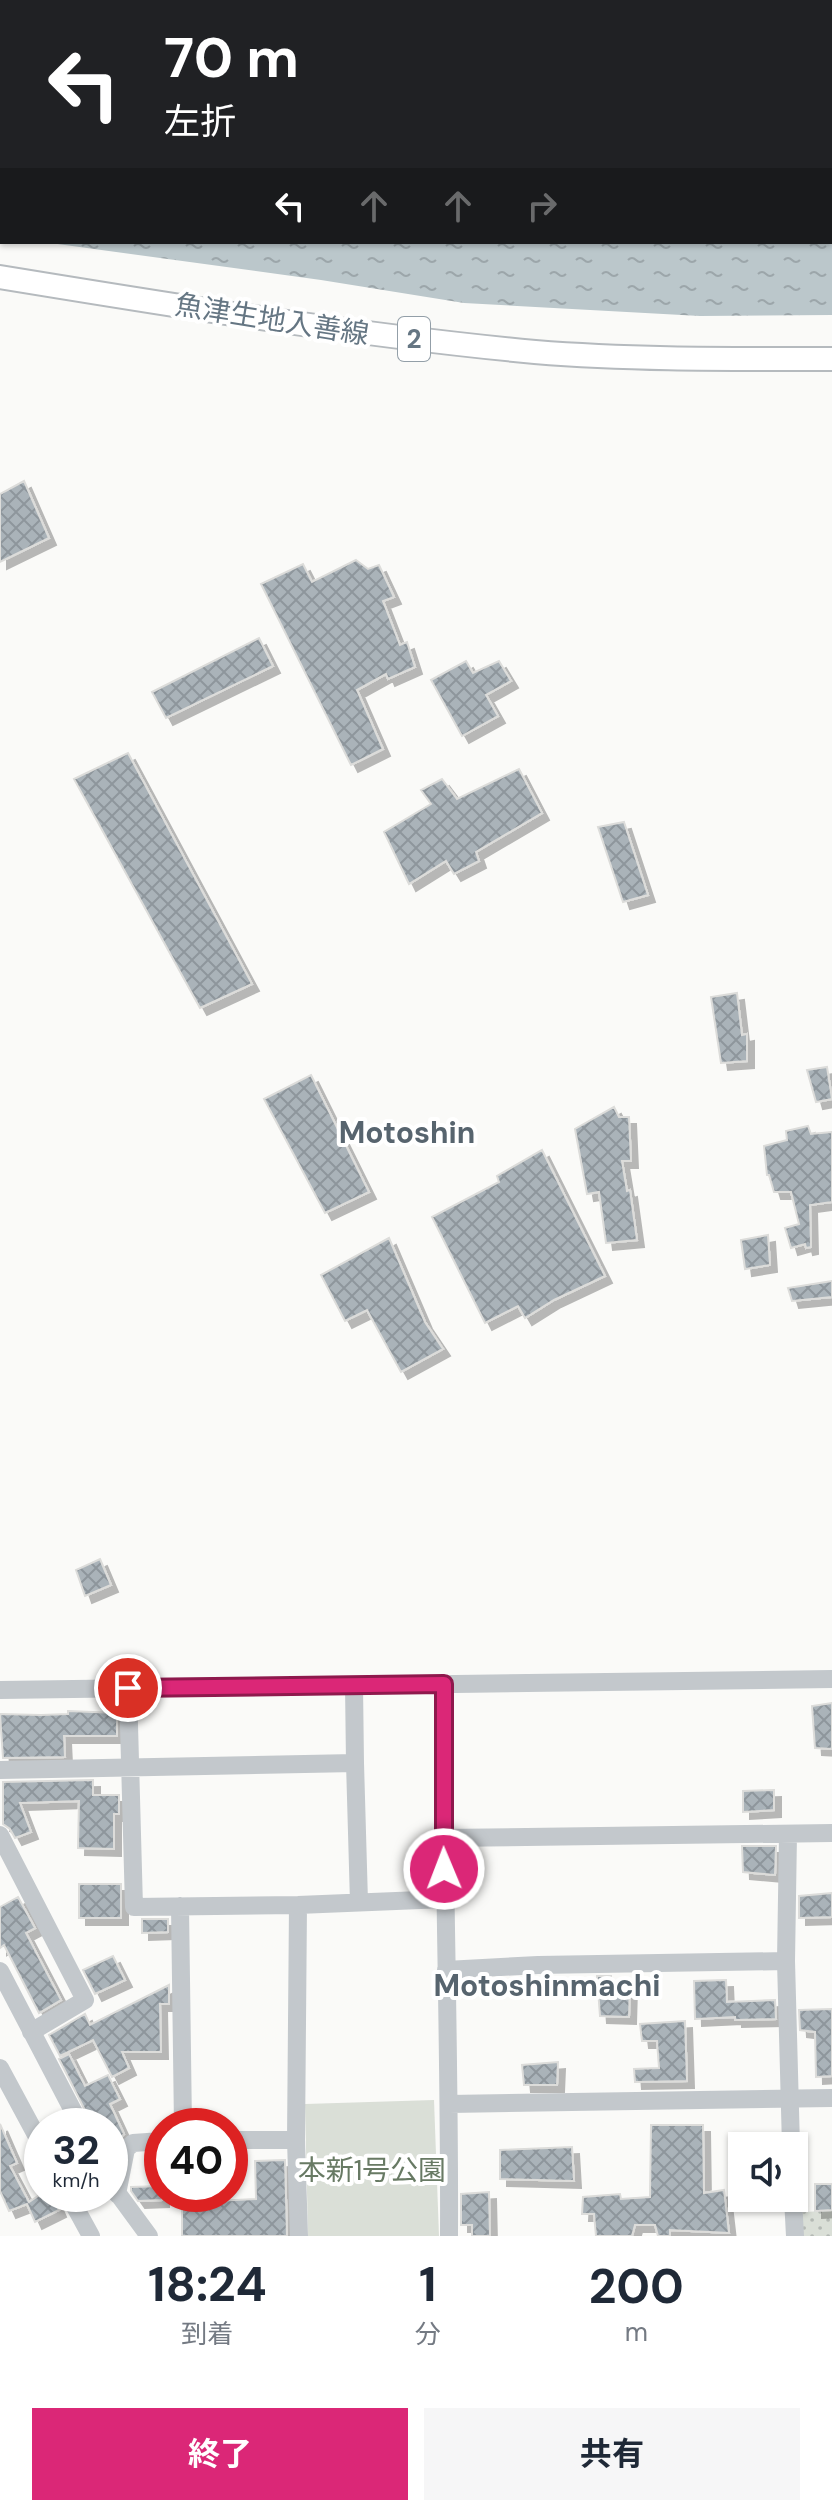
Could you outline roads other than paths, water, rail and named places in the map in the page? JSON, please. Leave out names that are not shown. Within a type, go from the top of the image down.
[{"type":"main road","name":"魚津生地入善線","points":[[0,277],[380,335],[537,352],[634,358],[832,359]]},
{"type":"street","points":[[0,1690],[832,1679]]},
{"type":"street","points":[[444,1684],[449,2236]]},
{"type":"street","points":[[354,1685],[359,1902]]},
{"type":"street","points":[[128,1688],[134,1907],[445,1899]]},
{"type":"street","points":[[0,1770],[355,1763]]},
{"type":"street","points":[[443,1838],[832,1833]]},
{"type":"street","points":[[788,1834],[786,1961],[790,2132]]},
{"type":"street","points":[[0,1835],[4,1855],[85,2000],[31,2032]]},
{"type":"street","points":[[298,1905],[296,2140],[299,2236]]},
{"type":"street","points":[[180,1906],[183,2108]]},
{"type":"street","points":[[446,1970],[786,1961]]},
{"type":"street","points":[[0,1971],[71,2108]]},
{"type":"street","points":[[0,2068],[24,2113]]},
{"type":"street","points":[[449,2104],[832,2098]]},
{"type":"street","points":[[248,2140],[296,2140]]},
{"type":"street","points":[[128,2207],[149,2236]]},
{"type":"street","points":[[78,2212],[91,2236]]},
{"type":"street","points":[[794,2212],[795,2236]]},
{"type":"water","points":[[58,244],[832,244],[832,315],[700,316],[464,303]]},
{"type":"district","name":"Motoshin","points":[[407,1133]]},
{"type":"district","name":"Motoshinmachi","points":[[547,1986]]},
{"type":"park label","name":"本新1号公園","points":[[372,2170]]}]
